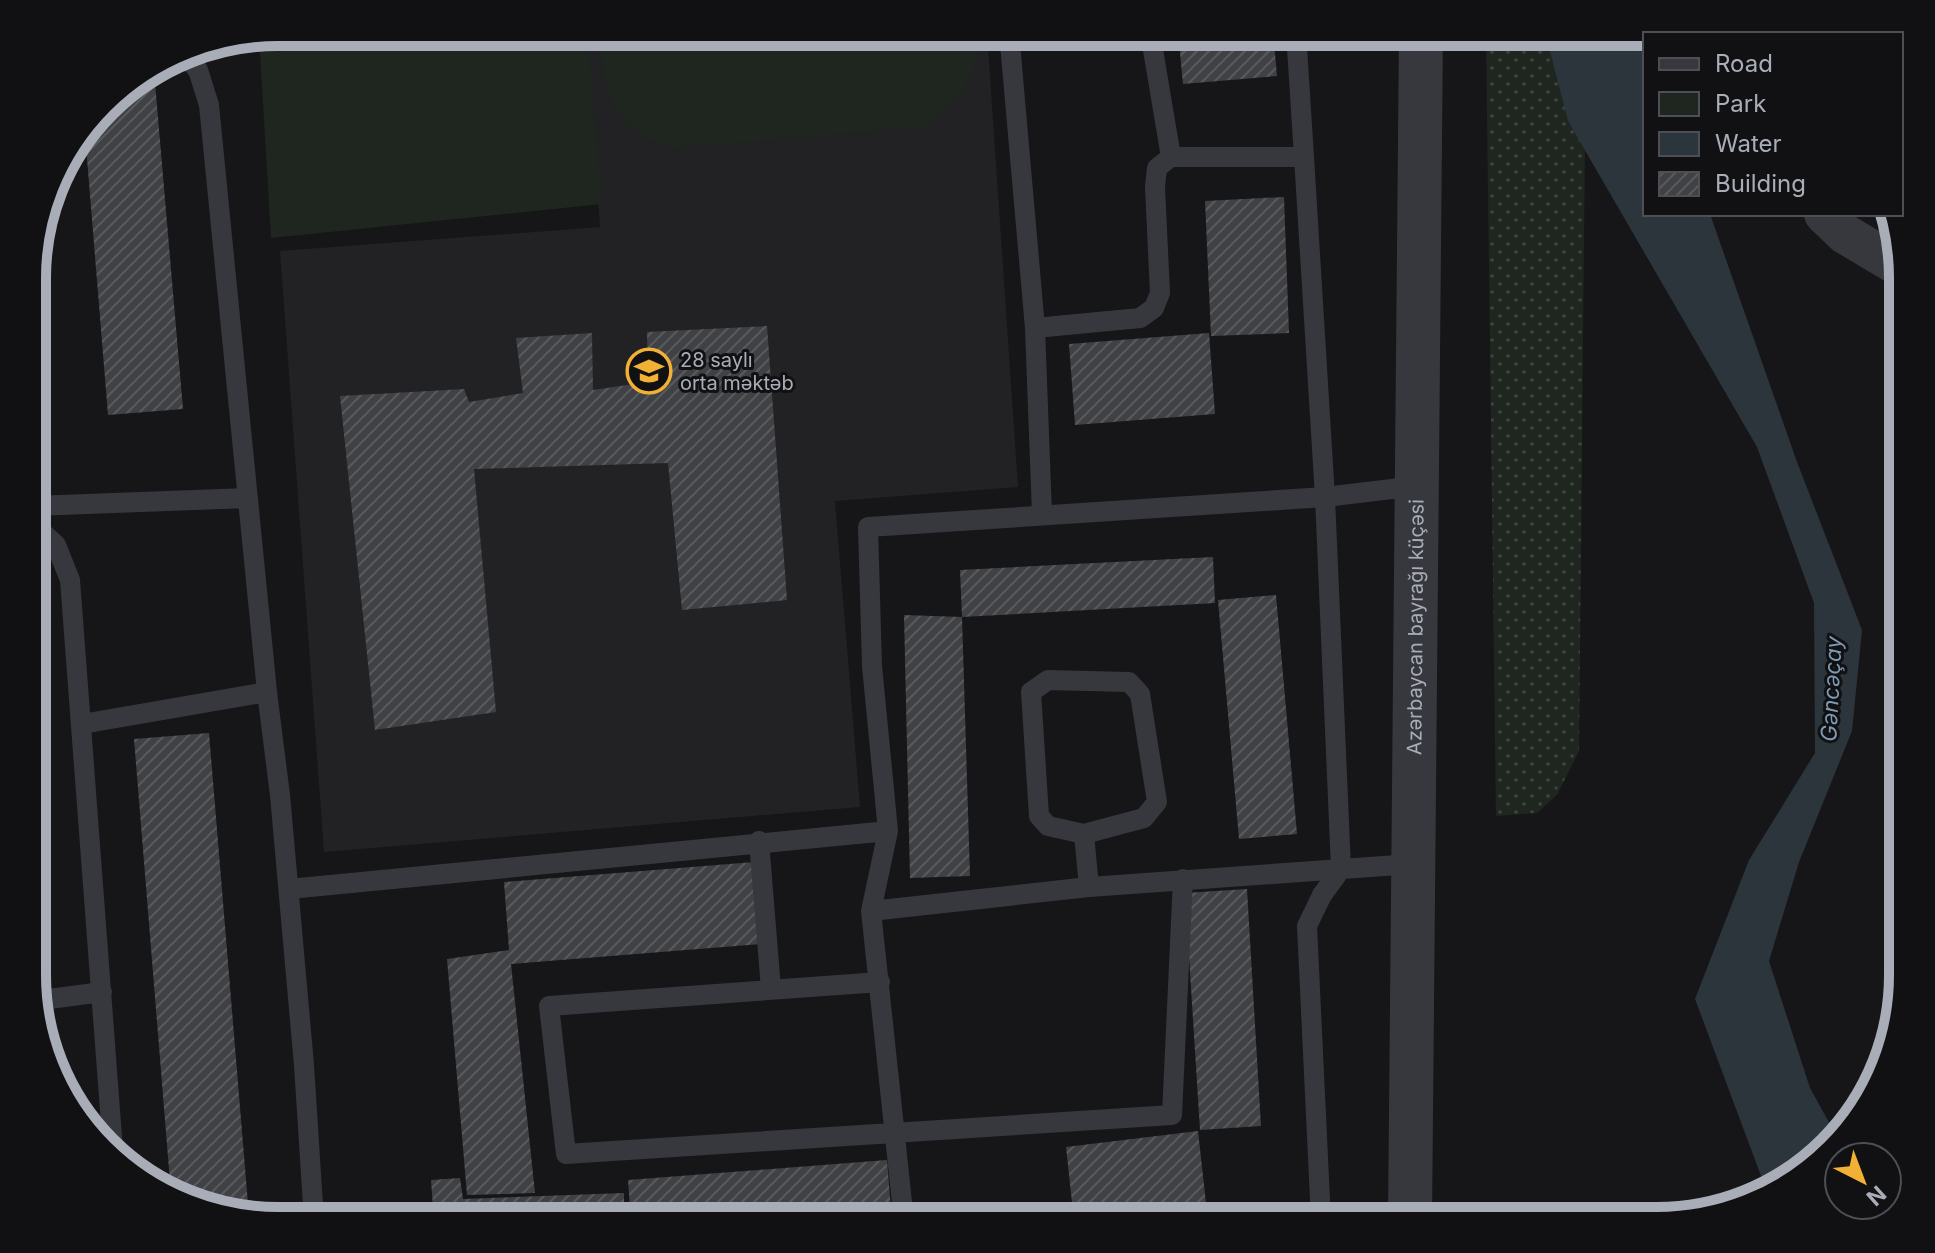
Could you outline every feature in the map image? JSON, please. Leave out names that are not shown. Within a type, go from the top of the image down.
[{"type":"street","name":"Azərbaycan bayrağı küçəsi","points":[[1410,1207],[1421,46]]},
{"type":"street","points":[[1826,216],[1845,234],[1889,260]]},
{"type":"lane","points":[[1010,46],[1035,328],[1042,514]]},
{"type":"lane","points":[[1152,46],[1171,157]]},
{"type":"lane","points":[[1297,46],[1325,497],[1341,869],[1322,895],[1307,926],[1320,1207]]},
{"type":"lane","points":[[192,63],[198,70],[209,105],[289,889],[313,1207]]},
{"type":"lane","points":[[1035,328],[1140,318],[1154,308],[1160,293],[1155,187],[1157,168],[1171,157],[1304,157]]},
{"type":"lane","points":[[903,1207],[871,911],[888,831],[872,666],[868,527],[1325,497],[1417,486]]},
{"type":"lane","points":[[46,506],[248,498]]},
{"type":"lane","points":[[46,536],[56,545],[70,580],[112,1137]]},
{"type":"lane","points":[[1048,680],[1129,682],[1140,694],[1157,802],[1144,818],[1084,834],[1048,826],[1039,816],[1031,692],[1048,680]]},
{"type":"lane","points":[[82,724],[267,692]]},
{"type":"lane","points":[[289,889],[759,841],[888,831]]},
{"type":"lane","points":[[1084,834],[1089,887]]},
{"type":"lane","points":[[759,841],[771,989]]},
{"type":"lane","points":[[871,911],[1089,887],[1412,864]]},
{"type":"lane","points":[[880,982],[549,1006],[566,1154],[1172,1115],[1183,879]]},
{"type":"lane","points":[[48,999],[102,992]]},
{"type":"shaded area","name":"28 saylı orta məktəb","points":[[587,46],[988,46],[1018,487],[835,501],[860,807],[324,852],[280,251],[600,227]]},
{"type":"green space","points":[[260,46],[588,46],[602,204],[271,238]]},
{"type":"green space","points":[[602,46],[978,46],[976,60],[964,87],[946,109],[923,127],[672,148],[652,140],[623,118],[608,88]]},
{"type":"green space","points":[[1486,46],[1586,46],[1579,751],[1557,795],[1537,813],[1496,816]]},
{"type":"water","name":"Gəncəçay","points":[[1549,46],[1643,46],[1643,216],[1711,216],[1797,462],[1862,630],[1852,731],[1799,862],[1769,961],[1810,1088],[1832,1127],[1786,1168],[1763,1181],[1695,999],[1749,860],[1815,753],[1814,603],[1757,447],[1568,121]]},
{"type":"building","points":[[1179,46],[1274,46],[1277,76],[1183,84]]},
{"type":"building","points":[[155,82],[183,409],[108,415],[86,148],[125,104]]},
{"type":"building","points":[[1284,197],[1289,333],[1211,336],[1205,201]]},
{"type":"building","points":[[767,326],[787,600],[682,610],[668,463],[474,469],[496,712],[375,730],[340,396],[464,389],[469,402],[523,393],[516,338],[592,333],[593,390],[648,382],[647,332]]},
{"type":"building","points":[[1209,333],[1215,414],[1075,425],[1069,344]]},
{"type":"building","points":[[1213,557],[1215,603],[962,617],[960,570]]},
{"type":"building","points":[[1276,595],[1297,834],[1239,839],[1218,600]]},
{"type":"building","points":[[904,615],[962,617],[970,876],[910,878]]},
{"type":"building","points":[[209,733],[248,1205],[218,1199],[170,1180],[134,739]]},
{"type":"building","points":[[754,862],[761,944],[511,964],[535,1193],[467,1195],[447,959],[509,950],[504,882]]},
{"type":"building","points":[[1247,889],[1261,1126],[1200,1130],[1185,893]]},
{"type":"building","points":[[1198,1131],[1206,1207],[1072,1207],[1066,1147]]},
{"type":"building","points":[[887,1160],[891,1207],[630,1207],[628,1180]]},
{"type":"building","points":[[460,1178],[463,1199],[624,1193],[624,1207],[433,1207],[431,1180]]},
{"type":"place","name":"28 saylı orta məktəb","points":[[649,371]]}]
